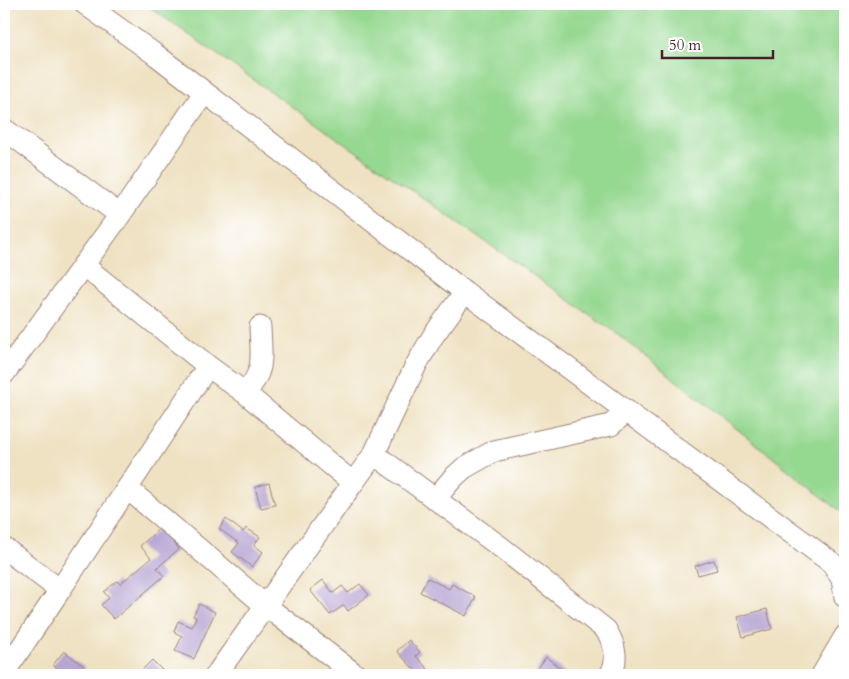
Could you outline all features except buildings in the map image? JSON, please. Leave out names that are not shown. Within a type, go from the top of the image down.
[{"type":"street","points":[[85,4],[465,292],[832,563],[842,579],[845,597]]},
{"type":"street","points":[[4,374],[120,215],[204,93]]},
{"type":"street","points":[[4,129],[120,215]]},
{"type":"street","points":[[83,265],[208,366],[245,393],[353,484]]},
{"type":"street","points":[[216,675],[374,454],[416,365],[433,336],[465,292]]},
{"type":"street","points":[[245,393],[254,382],[261,368],[260,327]]},
{"type":"street","points":[[4,673],[208,366]]},
{"type":"street","points":[[435,499],[464,468],[494,452],[611,425],[627,411]]},
{"type":"street","points":[[374,454],[502,548],[606,630],[612,641],[615,657],[610,675]]},
{"type":"street","points":[[128,488],[266,606],[356,675]]},
{"type":"street","points":[[4,548],[60,590]]},
{"type":"street","points":[[822,675],[845,636]]},
{"type":"green space","points":[[145,4],[845,4],[845,515],[619,335]]}]
